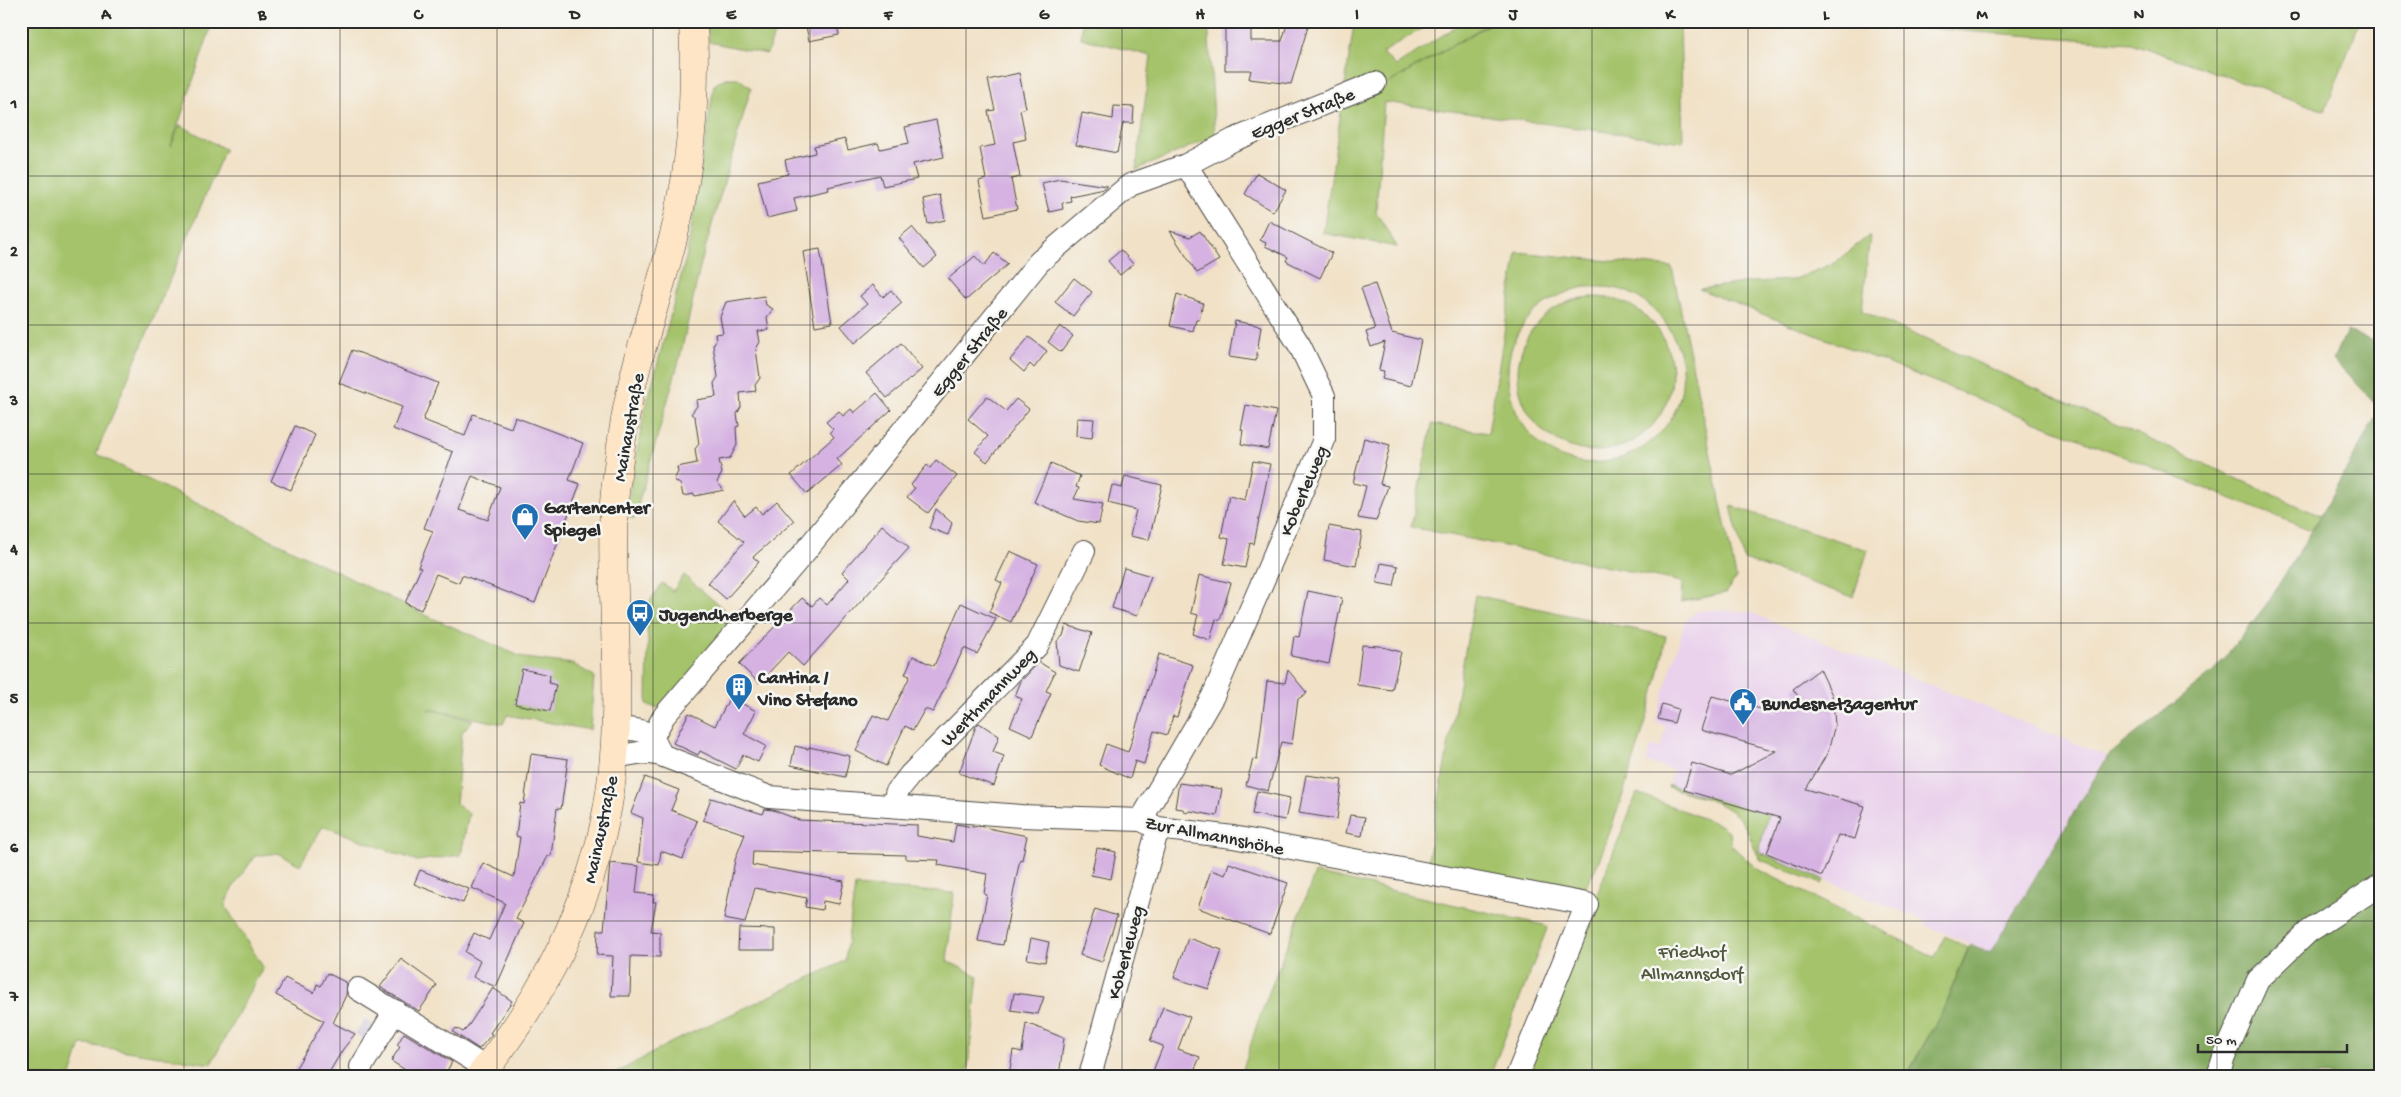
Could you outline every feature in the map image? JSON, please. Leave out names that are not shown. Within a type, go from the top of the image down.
[{"type":"main road","name":"Mainaustraße","points":[[483,1072],[523,1018],[568,937],[589,884],[604,823],[614,757],[615,728],[614,500],[625,422],[643,343],[679,214],[690,153],[694,96],[693,21]]},
{"type":"street","name":"Egger Straße","points":[[657,746],[664,716],[803,554],[1039,262],[1130,185],[1186,165],[1233,140],[1375,84]]},
{"type":"street","name":"Koberleweg","points":[[1090,1076],[1150,824],[1214,696],[1324,440],[1324,396],[1300,346],[1186,165]]},
{"type":"street","name":"Werthmannweg","points":[[896,806],[896,793],[910,775],[1037,646],[1084,551]]},
{"type":"street","name":"Zur Allmannshöhe","points":[[615,728],[642,730],[657,746],[769,797],[1150,824],[1242,839],[1587,904],[1517,1076]]},
{"type":"street","name":"Zur Allmannshöhe","points":[[614,757],[644,752],[657,746]]},
{"type":"street","points":[[2218,1076],[2224,1057],[2258,980],[2308,932],[2380,885]]},
{"type":"street","points":[[358,989],[395,1011],[483,1072]]},
{"type":"street","points":[[361,1067],[395,1011]]},
{"type":"shaded area","points":[[1698,611],[1749,612],[2107,756],[1990,952],[1927,926],[1925,921],[1758,852],[1767,814],[1669,785],[1673,770],[1646,762],[1651,746],[1660,748],[1666,726],[1655,722],[1685,621]]},
{"type":"shaded area","points":[[365,1019],[379,1029],[370,1043],[355,1034]]},
{"type":"green space","points":[[21,21],[213,21],[171,146],[180,125],[225,149],[96,454],[423,614],[524,658],[573,664],[594,676],[590,730],[507,715],[503,724],[428,709],[473,720],[462,732],[456,804],[469,813],[461,855],[417,861],[323,826],[300,865],[278,853],[255,856],[232,889],[225,905],[263,967],[211,1064],[81,1044],[71,1076],[21,1076]]},
{"type":"green space","points":[[707,21],[779,21],[767,54],[709,42]]},
{"type":"green space","points":[[1083,21],[1208,21],[1215,136],[1136,170],[1151,56],[1081,38]]},
{"type":"green space","points":[[1343,21],[1434,21],[1382,53],[1396,66],[1464,21],[1493,21],[1389,83],[1495,21],[1680,21],[1683,142],[1384,102],[1376,212],[1397,247],[1323,233],[1354,24]]},
{"type":"green space","points":[[1879,21],[2360,21],[2325,111],[2131,43],[1879,25]]},
{"type":"green space","points":[[725,78],[738,78],[751,88],[701,263],[680,357],[634,519],[625,515],[644,414],[687,254],[714,85]]},
{"type":"green space","points":[[1870,235],[1862,311],[2321,516],[2311,530],[1699,289],[1751,282],[1793,280],[1834,263]]},
{"type":"green space","points":[[1517,252],[1672,267],[1736,577],[1726,593],[1681,602],[1682,582],[1411,527],[1432,424],[1488,433]],"holes":[[[1584,287],[1620,289],[1643,301],[1658,314],[1669,329],[1678,347],[1682,366],[1682,386],[1677,405],[1668,423],[1646,446],[1617,459],[1579,462],[1548,450],[1524,426],[1511,396],[1509,363],[1519,331],[1544,305]]]},
{"type":"green space","points":[[1595,297],[1624,303],[1638,310],[1649,320],[1659,331],[1666,345],[1672,374],[1666,403],[1659,417],[1649,428],[1638,438],[1624,445],[1595,451],[1566,445],[1552,438],[1541,428],[1531,417],[1524,403],[1518,374],[1524,345],[1531,331],[1541,320],[1552,310],[1566,303]]},
{"type":"green space","points":[[2347,331],[2380,344],[2380,408],[2333,359]]},
{"type":"green space","points":[[2380,409],[2380,1076],[1907,1076],[1943,1010],[1970,945],[1990,953],[2108,756],[2213,672],[2266,605],[2321,516]]},
{"type":"green space","points":[[1731,506],[1868,550],[1853,597],[1744,560]]},
{"type":"green space","points":[[684,575],[742,625],[669,711],[647,705],[648,640],[645,609],[662,583],[673,591]]},
{"type":"green space","points":[[1475,595],[1666,636],[1653,697],[1622,797],[1601,857],[1583,891],[1563,894],[1427,866]]},
{"type":"green space","points":[[1669,785],[1768,814],[1759,852],[1825,880],[1822,884],[1761,860],[1744,825],[1730,810],[1710,800],[1668,787]]},
{"type":"green space","name":"Friedhof Allmannsdorf","points":[[1637,793],[1718,824],[1730,832],[1731,845],[1757,869],[1935,957],[1945,936],[1968,948],[1943,1010],[1906,1076],[1525,1076]]},
{"type":"green space","points":[[1315,873],[1548,926],[1490,1076],[1241,1076],[1257,1024]]},
{"type":"green space","points":[[855,886],[954,893],[947,961],[978,976],[967,1076],[611,1076],[672,1042],[845,961]]},
{"type":"building","points":[[805,21],[836,21],[839,35],[809,41]]},
{"type":"building","points":[[1288,21],[1309,23],[1291,84],[1249,79],[1251,70],[1225,70],[1225,23],[1251,23],[1251,41],[1282,41]]},
{"type":"building","points":[[1019,73],[1026,108],[1020,110],[1026,139],[1013,142],[1020,177],[1011,179],[1017,209],[986,216],[979,181],[986,179],[980,148],[995,145],[988,111],[995,110],[988,80]]},
{"type":"building","points":[[1114,106],[1134,107],[1133,123],[1123,123],[1117,153],[1076,145],[1082,113],[1113,119]]},
{"type":"building","points":[[936,120],[944,157],[913,164],[917,179],[883,186],[880,175],[828,187],[829,190],[794,198],[797,211],[767,218],[758,181],[788,174],[785,160],[815,153],[814,146],[845,139],[848,150],[878,143],[880,149],[909,143],[905,127]]},
{"type":"building","points":[[1257,173],[1286,190],[1273,212],[1245,194]]},
{"type":"building","points":[[1060,179],[1107,187],[1070,196],[1071,201],[1062,203],[1063,209],[1049,212],[1042,183]]},
{"type":"building","points":[[940,195],[945,220],[928,224],[923,199]]},
{"type":"building","points":[[1269,221],[1332,253],[1320,278],[1286,261],[1288,257],[1265,246],[1266,243],[1260,240]]},
{"type":"building","points":[[912,227],[937,257],[924,268],[899,238]]},
{"type":"building","points":[[1170,231],[1190,237],[1200,231],[1219,260],[1197,273]]},
{"type":"building","points":[[820,249],[832,323],[815,326],[803,252]]},
{"type":"building","points":[[1121,250],[1133,264],[1120,275],[1108,261]]},
{"type":"building","points":[[994,253],[1008,264],[966,300],[948,279],[975,256],[984,266]]},
{"type":"building","points":[[1074,278],[1092,292],[1073,316],[1055,302]]},
{"type":"building","points":[[1375,284],[1392,333],[1421,340],[1411,386],[1382,379],[1384,371],[1379,370],[1385,342],[1371,347],[1366,332],[1375,329],[1361,288]]},
{"type":"building","points":[[873,285],[883,297],[891,290],[902,303],[855,343],[841,326],[867,304],[860,296]]},
{"type":"building","points":[[1177,294],[1203,303],[1199,320],[1196,320],[1193,331],[1170,326]]},
{"type":"building","points":[[764,296],[766,305],[773,309],[767,317],[769,330],[758,331],[760,342],[756,349],[760,378],[755,385],[756,391],[740,393],[741,407],[737,414],[739,426],[736,427],[737,445],[730,458],[719,460],[722,473],[717,482],[724,490],[695,496],[694,494],[683,496],[681,485],[674,480],[678,472],[677,467],[697,463],[695,449],[699,444],[695,417],[691,414],[697,406],[696,400],[716,397],[714,383],[718,377],[713,345],[716,340],[715,334],[723,333],[720,317],[726,302]]},
{"type":"building","points":[[1235,321],[1261,326],[1256,361],[1229,357]]},
{"type":"building","points":[[1060,326],[1073,336],[1061,352],[1048,342]]},
{"type":"building","points":[[1029,337],[1047,351],[1034,368],[1030,364],[1024,372],[1010,360]]},
{"type":"building","points":[[901,343],[922,369],[887,398],[866,373]]},
{"type":"building","points":[[352,350],[438,383],[423,420],[465,436],[473,414],[511,428],[515,417],[583,443],[569,480],[580,484],[535,603],[462,575],[459,583],[436,574],[421,610],[405,603],[421,568],[418,567],[433,531],[424,528],[453,452],[393,429],[402,407],[339,383]],"holes":[[[472,476],[500,487],[488,520],[459,510]]]},
{"type":"building","points":[[877,393],[891,410],[837,459],[842,465],[807,494],[791,475],[834,437],[830,432],[833,429],[826,422],[839,411],[843,416],[851,409],[854,413]]},
{"type":"building","points":[[987,396],[1006,411],[1016,399],[1029,409],[987,462],[975,452],[988,436],[968,419]]},
{"type":"building","points":[[1246,405],[1276,411],[1268,449],[1241,444],[1243,430],[1241,430]]},
{"type":"building","points":[[1077,418],[1094,419],[1092,438],[1076,436]]},
{"type":"building","points":[[295,426],[315,435],[291,490],[271,481]]},
{"type":"building","points":[[1364,438],[1390,445],[1380,484],[1388,486],[1376,521],[1358,518],[1366,486],[1353,483]]},
{"type":"building","points":[[936,460],[957,476],[928,513],[907,497],[915,488],[911,485],[927,465],[930,468]]},
{"type":"building","points":[[1253,461],[1270,464],[1254,544],[1250,543],[1245,568],[1224,564],[1229,539],[1221,537],[1229,496],[1245,500]]},
{"type":"building","points":[[1051,463],[1080,476],[1076,487],[1079,488],[1074,499],[1103,504],[1099,524],[1078,521],[1034,502]]},
{"type":"building","points":[[1125,476],[1162,485],[1149,540],[1130,536],[1136,510],[1108,503],[1112,485],[1122,488]]},
{"type":"building","points":[[733,501],[745,516],[756,507],[762,514],[777,501],[794,521],[753,557],[759,562],[726,599],[708,583],[744,542],[718,521]]},
{"type":"building","points":[[936,509],[952,523],[948,535],[929,528]]},
{"type":"building","points":[[882,525],[909,548],[803,666],[788,652],[759,683],[739,664],[802,598],[812,606],[819,598],[827,605],[849,579],[842,572]]},
{"type":"building","points":[[1329,526],[1362,532],[1356,566],[1324,560]]},
{"type":"building","points":[[1010,551],[1038,564],[1011,622],[989,612],[1002,583],[996,580]]},
{"type":"building","points":[[1381,563],[1398,566],[1394,586],[1377,583]]},
{"type":"building","points":[[1124,568],[1151,576],[1137,616],[1112,608]]},
{"type":"building","points":[[1199,575],[1231,583],[1220,620],[1216,619],[1210,640],[1193,634],[1198,615],[1191,613]]},
{"type":"building","points":[[1308,591],[1342,598],[1329,664],[1291,656],[1294,636],[1299,637]]},
{"type":"building","points":[[961,603],[996,619],[977,654],[964,648],[933,712],[925,709],[913,730],[905,726],[886,766],[856,751],[873,715],[888,721],[910,676],[905,674],[913,656],[934,666]]},
{"type":"building","points":[[1066,625],[1092,633],[1079,672],[1059,665],[1057,641],[1063,636]]},
{"type":"building","points":[[1362,645],[1379,646],[1401,652],[1392,690],[1357,685]]},
{"type":"building","points":[[1159,654],[1193,665],[1177,717],[1173,716],[1167,735],[1154,731],[1144,764],[1135,761],[1130,779],[1099,765],[1106,744],[1128,752]]},
{"type":"building","points":[[1039,662],[1055,672],[1046,691],[1051,693],[1032,736],[1010,726],[1022,699],[1015,696],[1021,681]]},
{"type":"building","points":[[522,669],[550,675],[549,683],[556,685],[550,711],[515,704]]},
{"type":"building","points":[[1820,669],[1832,695],[1835,724],[1828,752],[1806,789],[1865,806],[1855,839],[1838,835],[1822,876],[1767,853],[1780,818],[1684,790],[1692,763],[1731,775],[1776,751],[1701,730],[1712,696],[1776,713],[1781,708],[1800,699],[1793,689]]},
{"type":"building","points":[[1288,670],[1307,693],[1298,699],[1292,744],[1281,742],[1268,791],[1246,785],[1253,759],[1257,760],[1267,681],[1285,683]]},
{"type":"building","points":[[730,697],[756,711],[744,734],[766,746],[758,762],[743,755],[736,769],[700,751],[698,755],[673,743],[689,713],[715,726]]},
{"type":"building","points":[[1662,704],[1678,709],[1674,723],[1658,719]]},
{"type":"building","points":[[979,723],[999,736],[993,752],[1004,756],[994,786],[959,773],[976,726]]},
{"type":"building","points":[[795,746],[808,749],[809,747],[850,756],[845,777],[791,765]]},
{"type":"building","points":[[531,754],[568,759],[561,809],[557,808],[551,856],[548,856],[516,919],[524,923],[496,987],[473,977],[480,961],[465,952],[474,933],[489,940],[505,903],[472,888],[483,863],[514,877],[520,837],[516,836],[520,803],[524,804]]},
{"type":"building","points":[[1306,775],[1342,780],[1337,819],[1299,813]]},
{"type":"building","points":[[645,777],[679,790],[671,810],[697,821],[683,859],[661,851],[659,865],[638,862],[643,818],[631,813]]},
{"type":"building","points":[[1179,783],[1222,789],[1217,816],[1190,811],[1186,813],[1183,809],[1175,808]]},
{"type":"building","points":[[1257,791],[1290,798],[1285,820],[1252,814]]},
{"type":"building","points":[[711,798],[763,814],[765,809],[773,810],[799,820],[917,825],[917,836],[953,842],[956,824],[978,826],[1027,836],[1022,860],[1020,859],[1003,945],[978,941],[987,895],[984,894],[987,874],[938,865],[939,860],[906,859],[906,855],[753,851],[752,865],[844,881],[839,904],[823,901],[822,910],[805,907],[807,898],[755,888],[745,923],[724,919],[735,860],[745,834],[703,820]]},
{"type":"building","points":[[1350,815],[1365,817],[1362,836],[1346,833]]},
{"type":"building","points":[[1097,848],[1116,852],[1111,879],[1091,875]]},
{"type":"building","points":[[610,863],[639,866],[636,893],[654,895],[653,902],[656,902],[651,931],[660,932],[660,957],[631,956],[630,996],[611,996],[613,956],[597,955],[598,930],[604,930]]},
{"type":"building","points":[[1229,863],[1288,883],[1270,934],[1198,908],[1211,870],[1225,875]]},
{"type":"building","points":[[420,870],[469,889],[463,903],[414,884]]},
{"type":"building","points":[[1095,909],[1117,916],[1102,962],[1080,955]]},
{"type":"building","points":[[739,928],[775,929],[775,950],[738,950]]},
{"type":"building","points":[[1031,938],[1049,942],[1045,962],[1027,959]]},
{"type":"building","points":[[1188,938],[1222,950],[1209,989],[1174,978]]},
{"type":"building","points":[[401,959],[437,985],[419,1011],[380,987]]},
{"type":"building","points":[[327,973],[347,983],[346,995],[333,1023],[355,1034],[343,1049],[327,1076],[291,1076],[324,1021],[276,995],[285,978],[314,993],[317,984],[321,986]]},
{"type":"building","points":[[493,988],[512,1001],[490,1033],[492,1034],[479,1049],[453,1032],[456,1028],[463,1032],[467,1028]]},
{"type":"building","points":[[1014,993],[1044,997],[1038,1014],[1011,1010]]},
{"type":"building","points":[[1163,1007],[1190,1017],[1178,1049],[1200,1057],[1192,1076],[1151,1076],[1163,1046],[1150,1041]]},
{"type":"building","points":[[1026,1023],[1064,1038],[1059,1076],[1009,1076],[1013,1050],[1022,1052]]},
{"type":"building","points":[[404,1033],[452,1062],[444,1076],[415,1076],[391,1061],[400,1047],[397,1045]]},
{"type":"place","name":"Gartencenter Spiegel","points":[[525,541]]},
{"type":"place","name":"Jugendherberge","points":[[640,637]]},
{"type":"place","name":"Cantina / Vino Stefano","points":[[739,711]]},
{"type":"place","name":"Bundesnetzagentur","points":[[1743,726]]}]
